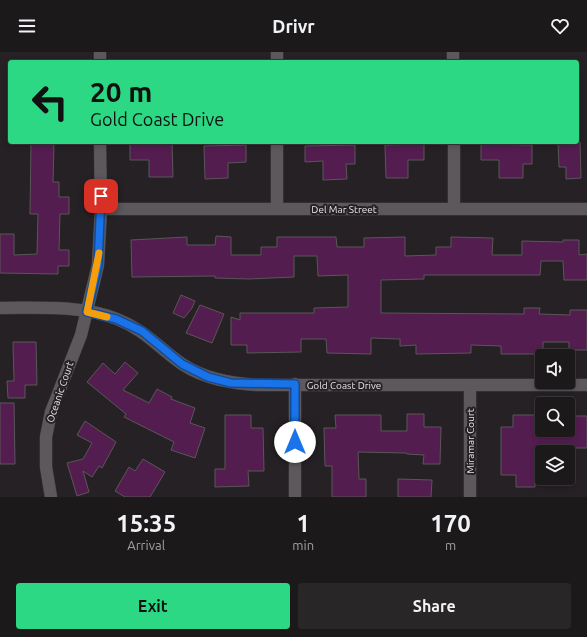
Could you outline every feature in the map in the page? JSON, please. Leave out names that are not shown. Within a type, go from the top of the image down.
[{"type":"street","name":"Oceanic Court","points":[[51,497],[46,467],[46,437],[51,412],[81,335],[98,265],[101,209],[100,144]]},
{"type":"street","points":[[277,144],[277,209]]},
{"type":"street","points":[[454,144],[454,209]]},
{"type":"street","name":"Del Mar Street","points":[[101,209],[587,209]]},
{"type":"street","name":"Gold Coast Drive","points":[[0,308],[50,308],[87,312],[116,319],[142,331],[182,364],[208,377],[231,383],[587,385]]},
{"type":"street","points":[[295,384],[295,497]]},
{"type":"street","name":"Miramar Court","points":[[470,385],[470,497]]},
{"type":"building","points":[[580,142],[581,178],[566,179],[566,167],[559,167],[558,144],[579,144]]},
{"type":"building","points":[[31,144],[54,144],[53,182],[59,182],[59,197],[69,197],[69,214],[60,214],[59,250],[69,250],[69,266],[58,266],[58,274],[0,273],[0,234],[14,234],[14,255],[37,254],[38,214],[30,214]]},
{"type":"building","points":[[130,144],[172,144],[173,177],[149,177],[149,160],[130,160]]},
{"type":"building","points":[[424,144],[424,160],[408,160],[408,178],[386,178],[385,145]]},
{"type":"building","points":[[481,144],[532,145],[532,164],[523,164],[523,178],[499,178],[499,160],[481,160]]},
{"type":"building","points":[[246,145],[246,162],[228,163],[228,178],[205,179],[204,146]]},
{"type":"building","points":[[355,145],[355,164],[346,164],[347,179],[323,180],[323,161],[305,162],[305,146]]},
{"type":"building","points":[[216,236],[231,237],[231,255],[261,255],[261,247],[277,247],[277,237],[336,237],[337,247],[364,247],[364,238],[405,237],[405,256],[436,255],[436,247],[451,247],[451,237],[493,238],[492,255],[522,255],[522,241],[563,242],[563,240],[579,240],[579,255],[587,254],[587,280],[564,280],[563,261],[541,261],[540,275],[424,275],[424,279],[381,280],[381,313],[524,314],[524,308],[540,308],[539,314],[570,315],[570,310],[587,310],[587,350],[569,349],[569,342],[543,342],[543,349],[535,349],[535,354],[501,354],[501,346],[471,345],[471,353],[416,354],[416,345],[400,346],[400,339],[371,338],[371,354],[327,353],[326,339],[301,339],[301,352],[247,353],[247,345],[231,345],[231,317],[240,320],[240,313],[314,313],[314,308],[348,307],[348,275],[318,276],[317,256],[294,256],[294,277],[249,279],[215,278],[215,276],[132,277],[131,240],[187,237],[187,245],[215,245]]},
{"type":"building","points":[[181,295],[195,301],[192,308],[184,318],[173,313]]},
{"type":"building","points":[[200,305],[224,314],[212,343],[186,333]]},
{"type":"building","points":[[13,342],[36,342],[37,385],[25,385],[25,398],[8,398],[7,381],[14,381]]},
{"type":"building","points":[[125,362],[138,373],[123,390],[149,403],[157,389],[172,397],[171,399],[195,408],[190,423],[205,428],[195,458],[171,450],[174,442],[124,417],[126,414],[87,382],[103,363],[115,374]]},
{"type":"building","points":[[0,403],[14,403],[15,464],[0,464]]},
{"type":"building","points":[[407,414],[424,414],[424,427],[441,427],[440,464],[423,464],[424,455],[407,453],[358,452],[359,479],[366,479],[366,497],[332,497],[332,466],[325,466],[324,428],[336,428],[335,415],[381,415],[381,431],[407,431]]},
{"type":"building","points":[[225,415],[251,415],[251,428],[263,428],[264,471],[248,471],[249,486],[215,487],[215,469],[225,469]]},
{"type":"building","points":[[513,415],[535,415],[535,437],[575,437],[575,416],[587,416],[587,448],[575,448],[575,445],[535,445],[535,487],[516,487],[516,475],[501,475],[501,427],[513,427]]},
{"type":"building","points":[[85,421],[116,442],[102,468],[99,466],[92,477],[83,471],[89,492],[77,496],[67,463],[83,459],[92,443],[77,435]]},
{"type":"building","points":[[143,459],[165,472],[150,497],[125,497],[115,491],[129,467],[135,471]]},
{"type":"building","points":[[398,479],[432,480],[431,497],[398,497]]},
{"type":"slow traffic","points":[[99,253],[98,265],[87,312],[107,317]]},
{"type":"route","points":[[101,196],[98,265],[87,312],[116,319],[142,331],[182,364],[208,377],[231,383],[257,385],[295,384],[295,442]]}]
